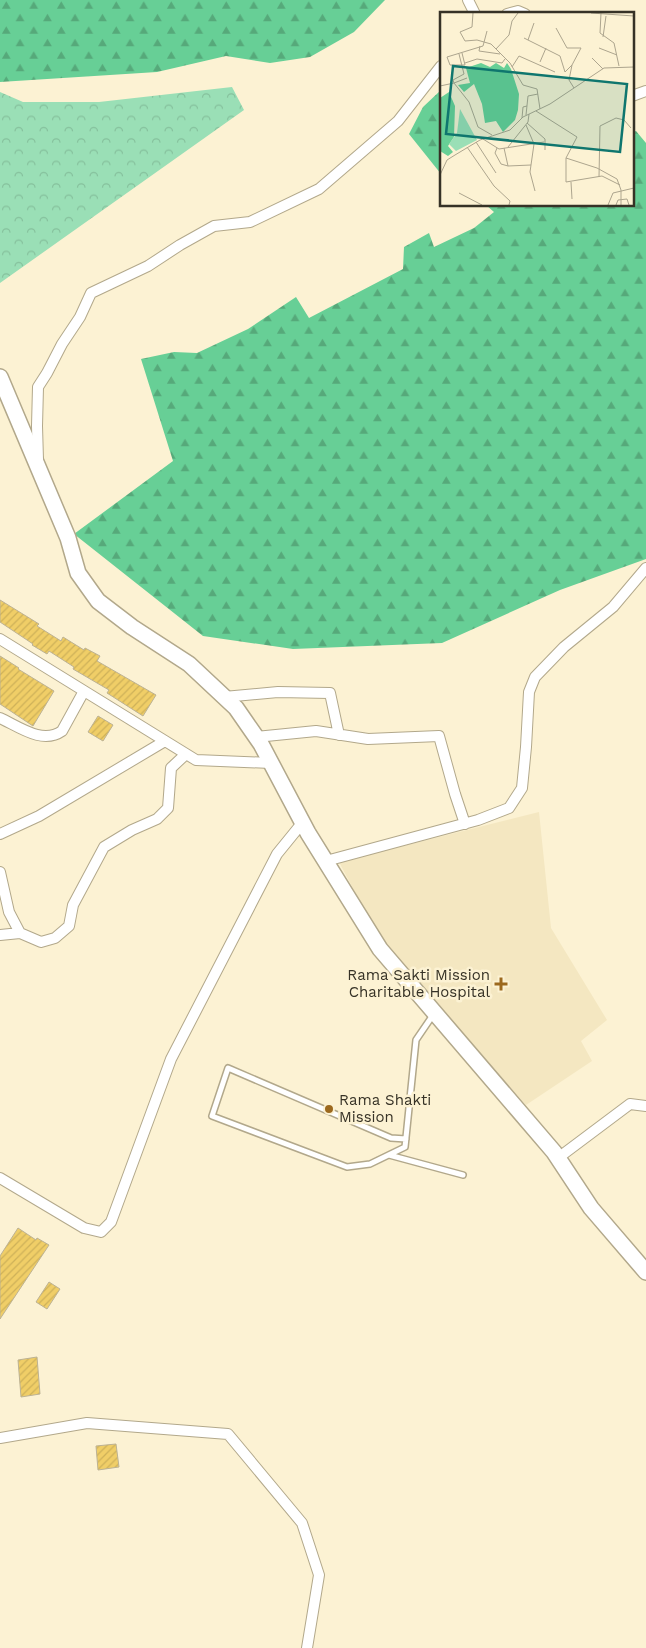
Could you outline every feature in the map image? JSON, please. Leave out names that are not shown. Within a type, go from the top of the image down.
[{"type":"street","points":[[468,0],[474,12]]},
{"type":"street","points":[[38,469],[38,387],[62,344],[80,317],[91,293],[148,266],[214,226],[250,222],[319,189],[398,121],[440,67]]},
{"type":"street","points":[[0,377],[68,538],[78,573],[98,601],[132,627],[189,664],[236,708],[256,737],[303,822],[380,949],[558,1158],[592,1208],[646,1272]]},
{"type":"street","points":[[326,861],[465,824],[509,808],[522,788],[529,692],[535,677],[564,647],[613,607],[646,568]]},
{"type":"street","points":[[0,639],[196,760],[271,763]]},
{"type":"street","points":[[0,718],[39,736],[56,735],[62,731],[84,691]]},
{"type":"street","points":[[224,697],[278,692],[330,693],[339,735]]},
{"type":"street","points":[[256,737],[316,731],[368,739],[439,736],[465,824]]},
{"type":"street","points":[[0,834],[39,816],[165,741]]},
{"type":"street","points":[[0,935],[20,932],[41,942],[55,938],[69,926],[73,904],[104,847],[132,830],[158,819],[168,808],[171,768],[186,754]]},
{"type":"street","points":[[0,1178],[84,1228],[101,1232],[111,1222],[171,1059],[277,854],[303,822]]},
{"type":"street","points":[[0,872],[10,912],[20,932]]},
{"type":"street","points":[[558,1158],[630,1104],[646,1106]]},
{"type":"street","points":[[0,1438],[88,1423],[228,1434],[302,1523],[319,1575],[307,1648]]},
{"type":"lane","points":[[406,1139],[391,1138],[228,1068],[212,1116],[347,1167],[370,1164],[405,1146],[406,1139],[416,1040],[435,1013]]},
{"type":"lane","points":[[388,1155],[463,1175]]},
{"type":"shaded area","name":"Rama Sakti Mission Charitable Hospital","points":[[539,812],[551,928],[607,1020],[581,1041],[592,1061],[526,1105],[384,947],[339,862]]},
{"type":"green space","points":[[0,0],[385,0],[354,32],[310,57],[270,63],[226,56],[157,72],[0,82]]},
{"type":"green space","points":[[232,87],[244,110],[0,283],[0,92],[23,102],[99,102]]},
{"type":"green space","points":[[440,91],[440,173],[409,134],[423,107]]},
{"type":"green space","points":[[636,131],[646,143],[646,559],[560,590],[442,643],[293,649],[203,636],[74,534],[173,461],[141,359],[174,352],[197,353],[248,329],[296,297],[309,318],[403,269],[404,247],[429,233],[434,247],[474,228],[494,212],[487,206],[634,206],[634,132]]},
{"type":"building","points":[[0,600],[39,624],[37,626],[61,641],[63,637],[84,650],[85,648],[100,656],[97,661],[156,695],[143,716],[107,693],[109,690],[73,669],[74,667],[49,651],[47,654],[32,645],[0,622]]},
{"type":"building","points":[[0,656],[54,691],[33,726],[0,704]]},
{"type":"building","points":[[98,716],[113,725],[103,741],[88,732]]},
{"type":"building","points":[[18,1228],[36,1240],[37,1238],[49,1245],[0,1319],[0,1256]]},
{"type":"building","points":[[49,1282],[60,1289],[47,1309],[36,1302]]},
{"type":"building","points":[[37,1357],[40,1394],[21,1397],[18,1360]]},
{"type":"building","points":[[116,1444],[119,1467],[98,1470],[96,1446]]},
{"type":"place","name":"Rama Sakti Mission Charitable Hospital","points":[[501,984]]},
{"type":"place","name":"Rama Shakti Mission","points":[[329,1109]]}]
